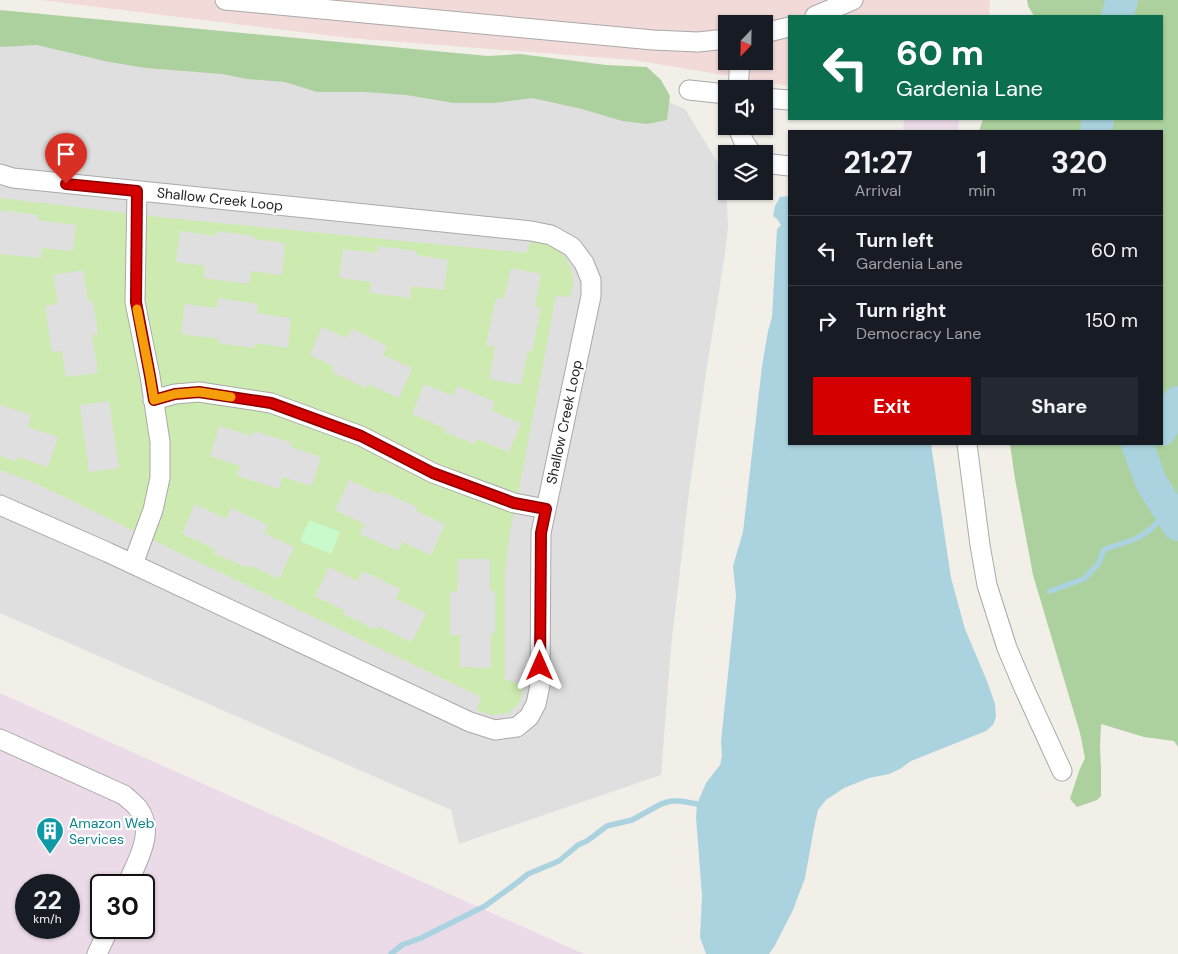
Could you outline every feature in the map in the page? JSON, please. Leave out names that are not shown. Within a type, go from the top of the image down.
[{"type":"street","points":[[225,0],[653,40],[698,42],[718,40]]},
{"type":"street","points":[[818,15],[853,0]]},
{"type":"street","points":[[773,31],[788,27]]},
{"type":"street","points":[[689,90],[718,93]]},
{"type":"street","points":[[773,99],[788,100]]},
{"type":"street","points":[[773,164],[788,166]]},
{"type":"street","name":"Shallow Creek Loop","points":[[0,174],[13,178],[551,234],[572,247],[584,263],[591,280],[591,296],[541,533],[540,685],[536,704],[529,717],[517,727],[495,730],[470,722],[133,564],[0,504]]},
{"type":"street","points":[[133,564],[152,510],[160,478],[160,442],[136,302],[137,191]]},
{"type":"street","points":[[154,400],[175,394],[199,392],[271,403],[361,436],[433,473],[514,503],[546,509]]},
{"type":"street","points":[[967,445],[987,586],[1007,648],[1062,771]]},
{"type":"street","points":[[0,739],[124,794],[138,808],[146,824],[145,843],[132,874]]},
{"type":"street","points":[[97,954],[104,939]]},
{"type":"shaded area","points":[[40,0],[990,0],[989,15],[788,15],[788,86],[773,83],[773,80],[753,80],[633,60],[350,38]]},
{"type":"shaded area","points":[[0,32],[647,93],[685,109],[718,163],[718,200],[727,200],[728,227],[689,492],[671,648],[661,775],[459,844],[451,810],[0,613]]},
{"type":"shaded area","points":[[904,120],[959,120],[958,130],[903,130]]},
{"type":"shaded area","points":[[0,693],[584,954],[0,954]]},
{"type":"green space","points":[[1027,0],[1178,0],[1178,747],[1174,741],[1144,737],[1101,724],[1101,796],[1097,800],[1077,807],[1070,799],[1085,758],[1080,733],[1033,575],[1010,445],[1163,445],[1163,130],[979,130],[983,120],[1163,120],[1163,15],[1033,15]]},
{"type":"green space","points":[[0,10],[488,56],[520,54],[606,65],[647,67],[661,80],[670,96],[667,120],[647,124],[622,121],[582,109],[532,98],[495,103],[454,103],[406,95],[365,92],[317,92],[285,82],[247,79],[222,74],[146,68],[109,62],[37,45],[0,47]]},
{"type":"green space","points":[[0,198],[159,217],[526,253],[531,241],[537,241],[548,244],[559,251],[564,256],[571,270],[573,277],[572,291],[569,297],[556,296],[510,533],[505,572],[505,680],[524,684],[520,702],[509,713],[492,715],[477,711],[481,697],[35,483],[0,470],[0,456],[16,461],[18,457],[48,467],[58,437],[28,427],[31,415],[0,405],[0,254],[41,258],[42,248],[73,251],[76,225],[38,220],[38,215],[1,210],[0,215]],"holes":[[[180,231],[216,236],[217,231],[254,236],[254,239],[285,243],[282,275],[251,271],[249,284],[204,278],[205,266],[176,262]],[[378,246],[416,251],[416,255],[448,260],[444,290],[411,286],[410,298],[370,293],[371,282],[339,278],[343,249],[377,253]],[[511,268],[541,274],[535,306],[541,308],[532,351],[528,350],[521,385],[489,379],[495,347],[486,345],[496,298],[504,299]],[[83,270],[88,301],[93,301],[98,334],[92,335],[98,373],[66,377],[62,351],[52,352],[45,306],[58,304],[53,275]],[[219,298],[258,304],[257,313],[291,318],[288,348],[255,343],[254,348],[218,343],[219,339],[181,334],[185,304],[217,308]],[[322,327],[347,338],[352,329],[387,346],[383,355],[412,368],[399,398],[368,384],[366,388],[332,372],[334,367],[310,355]],[[424,384],[453,396],[457,386],[495,402],[492,411],[521,423],[509,452],[477,439],[474,444],[444,432],[445,428],[412,414]],[[109,401],[119,468],[89,472],[80,405]],[[219,426],[252,436],[254,431],[292,443],[291,447],[321,457],[312,486],[283,477],[279,489],[237,476],[240,466],[210,456]],[[349,480],[379,494],[381,491],[417,507],[416,511],[445,524],[431,555],[403,542],[398,551],[360,534],[365,524],[335,510]],[[195,504],[226,519],[231,508],[268,525],[264,533],[294,547],[279,579],[249,565],[247,568],[214,553],[215,549],[182,534]],[[458,559],[490,559],[490,591],[495,591],[495,633],[491,633],[491,668],[460,667],[460,635],[450,635],[450,592],[458,591]],[[329,567],[357,581],[363,571],[400,589],[396,599],[426,613],[412,642],[378,626],[376,630],[343,614],[344,610],[315,596]]]},
{"type":"green space","points":[[309,520],[340,532],[331,554],[300,541]]},
{"type":"water","points":[[788,196],[788,445],[931,445],[951,578],[965,629],[995,704],[996,717],[993,725],[986,731],[911,761],[889,774],[869,778],[844,788],[826,800],[818,810],[805,878],[793,910],[769,954],[706,954],[700,937],[702,896],[696,817],[697,804],[706,783],[720,765],[722,756],[721,742],[736,596],[733,566],[743,532],[762,366],[772,317],[777,229],[781,225],[773,216],[775,206],[780,197]]},
{"type":"waterway","points":[[1117,15],[1122,0]]},
{"type":"waterway","points":[[1096,130],[1098,120]]},
{"type":"waterway","points":[[1163,426],[1178,402]]},
{"type":"waterway","points":[[1137,445],[1151,482],[1178,525]]},
{"type":"waterway","points":[[1050,591],[1084,579],[1099,563],[1104,550],[1145,534],[1168,510]]},
{"type":"waterway","points":[[391,954],[402,945],[421,938],[485,906],[528,874],[559,861],[578,845],[587,841],[607,826],[632,820],[661,804],[671,801],[703,805]]},
{"type":"slow traffic","points":[[137,309],[154,400],[175,394],[199,392],[231,397]]},
{"type":"place","name":"Amazon Web Services","points":[[50,855]]},
{"type":"route","points":[[66,184],[137,191],[136,302],[154,400],[175,394],[199,392],[271,403],[361,436],[433,473],[514,503],[546,509],[541,533],[540,666]]}]
